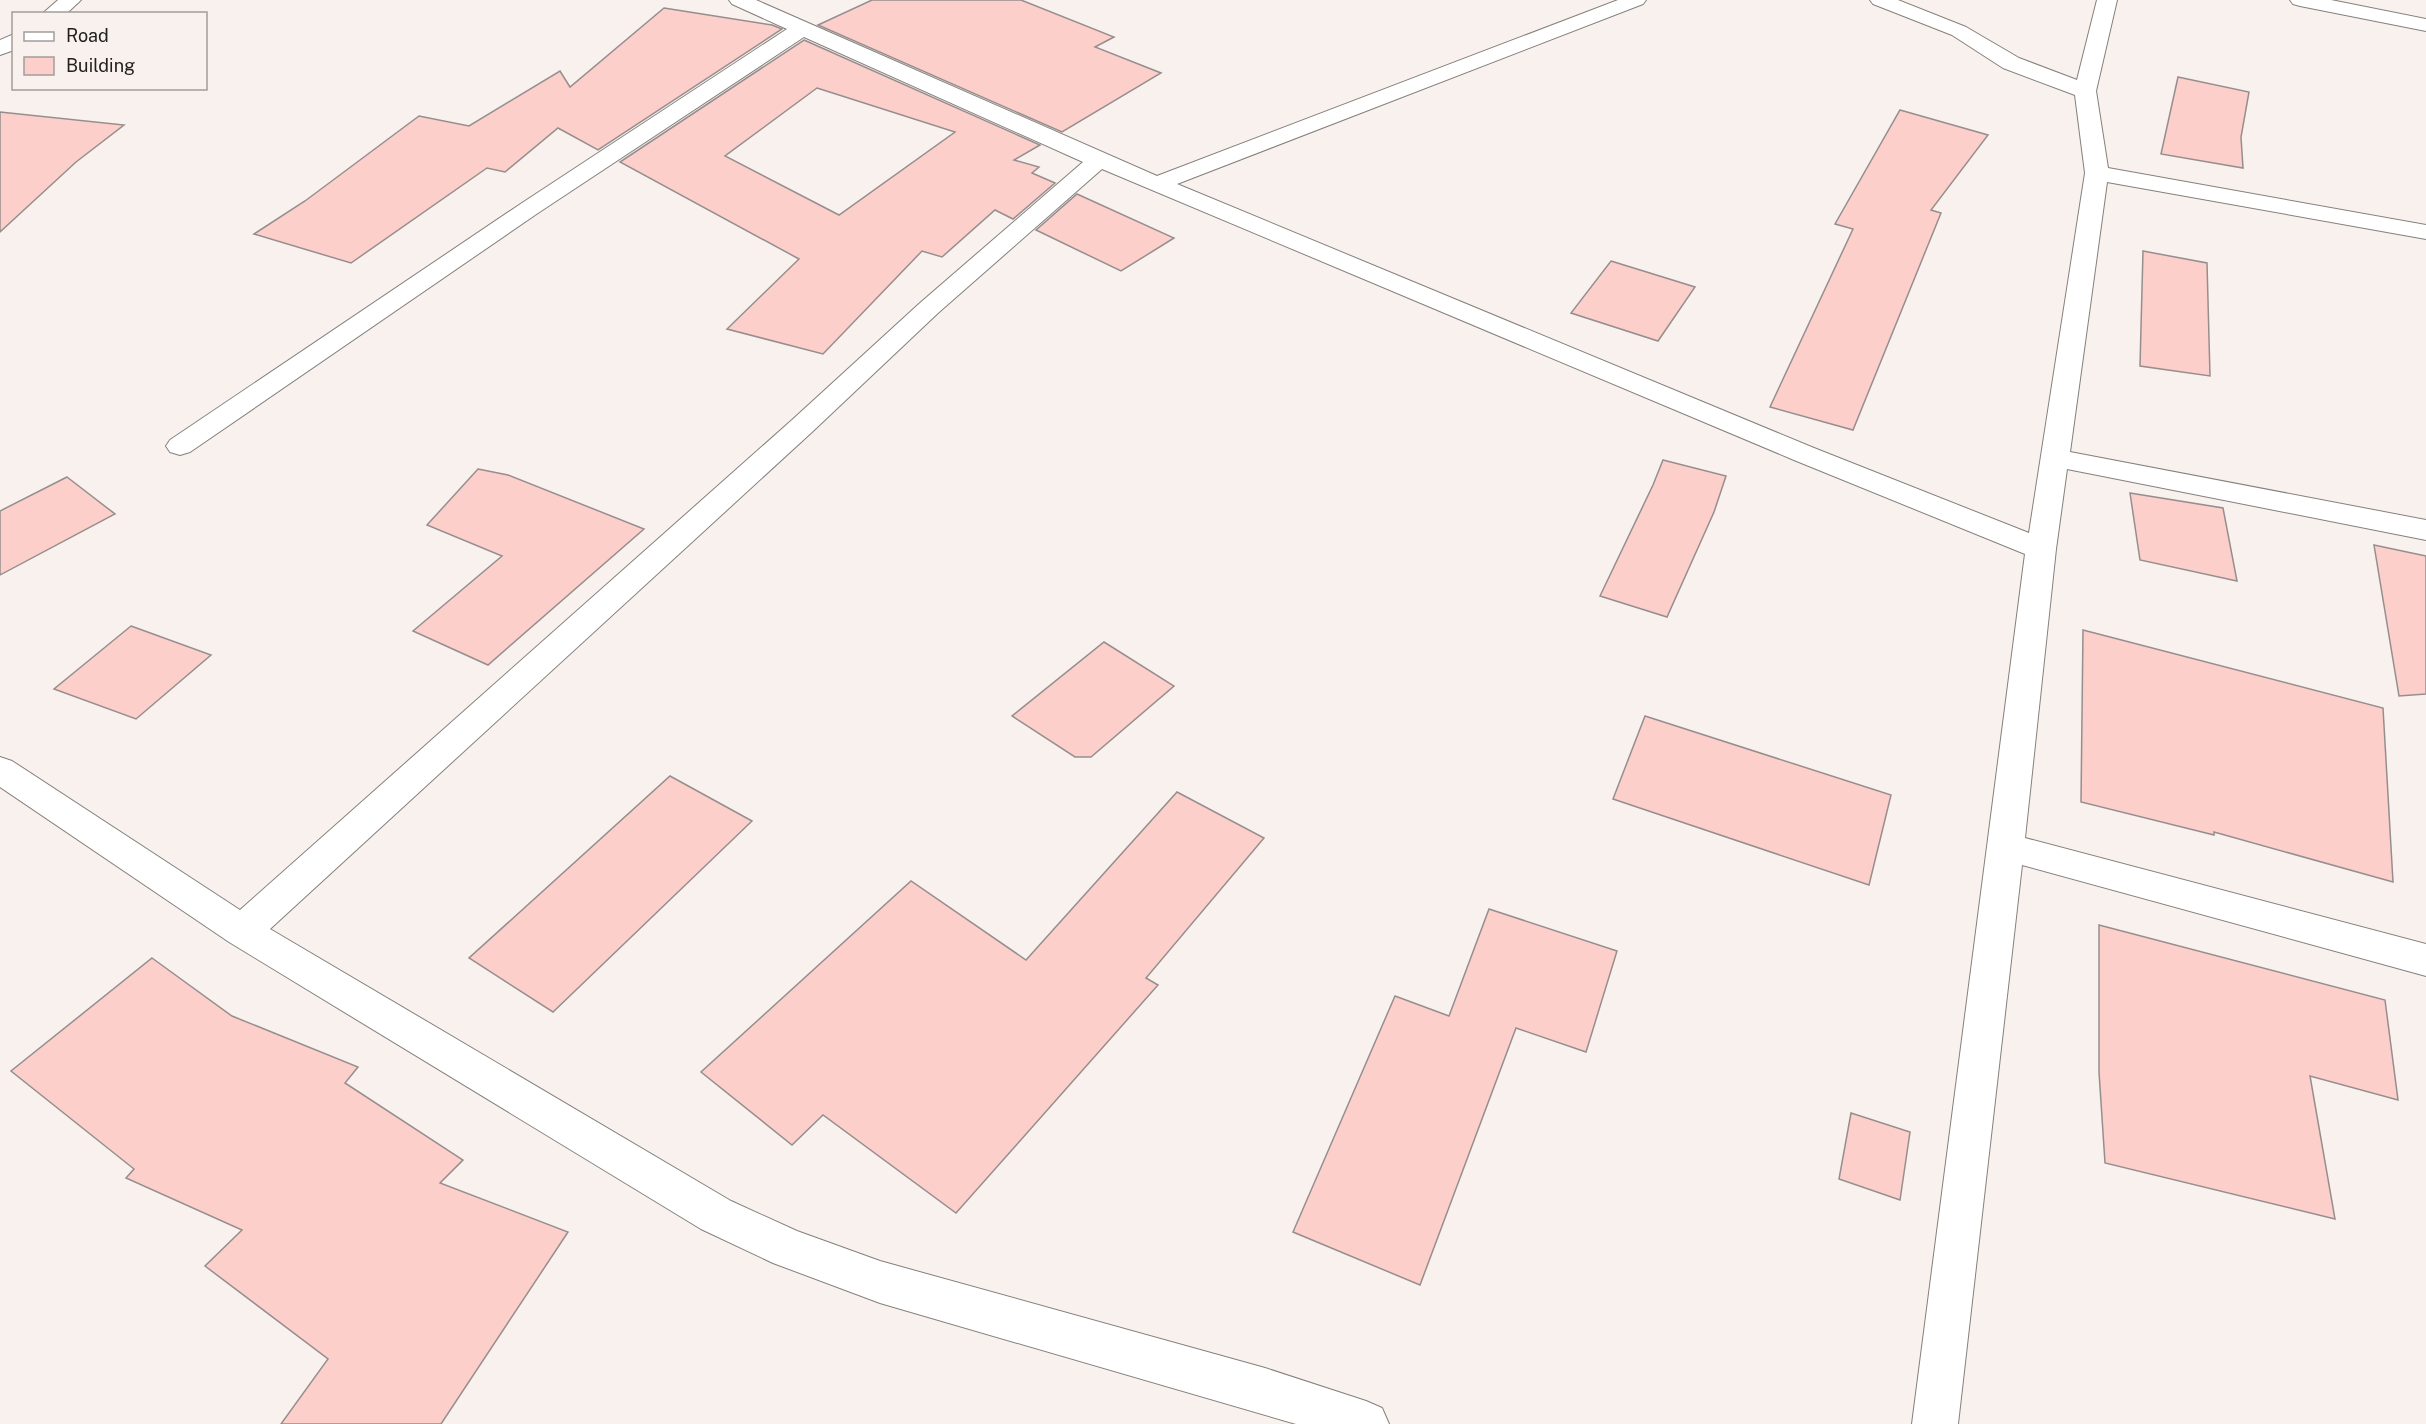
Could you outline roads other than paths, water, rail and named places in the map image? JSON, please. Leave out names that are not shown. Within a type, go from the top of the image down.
[{"type":"street","points":[[54,12],[71,0]]},
{"type":"street","points":[[739,0],[1099,160],[1804,454],[2041,549]]},
{"type":"street","points":[[1156,184],[1636,0]]},
{"type":"street","points":[[1880,0],[1959,31],[2011,63],[2085,91]]},
{"type":"street","points":[[1935,1424],[2041,549],[2097,173],[2085,91],[2107,0]]},
{"type":"street","points":[[2300,0],[2426,25]]},
{"type":"street","points":[[180,446],[530,208],[803,28]]},
{"type":"street","points":[[243,931],[802,426],[929,308],[1099,160]]},
{"type":"street","points":[[2097,173],[2426,232]]},
{"type":"street","points":[[2055,458],[2426,530]]},
{"type":"street","points":[[0,770],[243,931],[716,1215],[788,1248],[880,1282],[1265,1390],[1366,1424]]},
{"type":"street","points":[[2006,847],[2426,960]]}]
